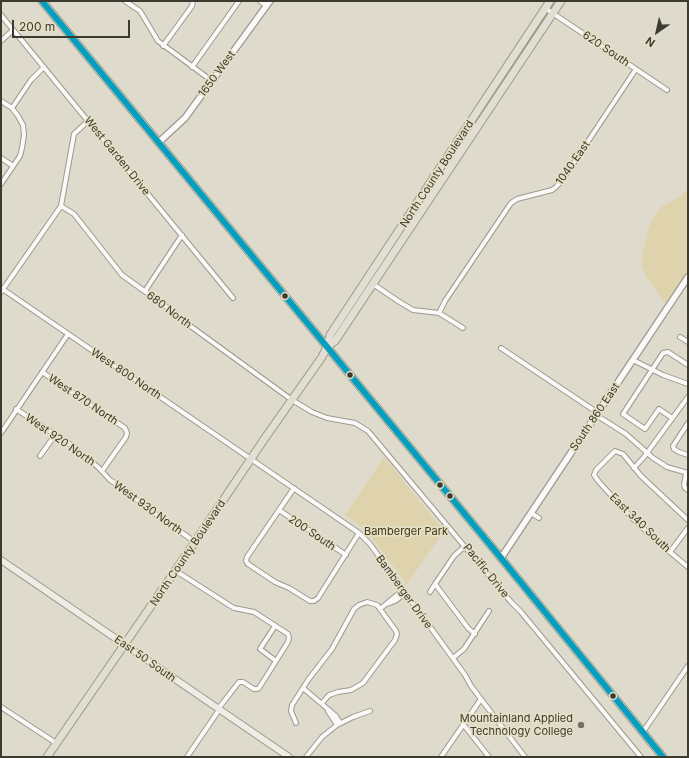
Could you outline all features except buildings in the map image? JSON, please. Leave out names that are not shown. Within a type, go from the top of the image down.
[{"type":"main road","points":[[42,1],[663,757]]},
{"type":"main road","name":"North County Boulevard","points":[[47,757],[322,357],[327,347],[330,335],[550,1]]},
{"type":"main road","name":"North County Boulevard","points":[[327,347],[335,341],[561,1]]},
{"type":"main road","name":"East 50 South","points":[[1,560],[289,757]]},
{"type":"street","points":[[125,1],[140,11],[158,41],[163,46],[212,81]]},
{"type":"street","points":[[163,46],[192,6],[193,1]]},
{"type":"street","points":[[192,66],[239,1]]},
{"type":"street","points":[[260,1],[269,3]]},
{"type":"street","name":"1650 West","points":[[159,142],[185,118],[269,3]]},
{"type":"street","name":"620 South","points":[[545,8],[555,10],[667,90]]},
{"type":"street","name":"West Garden Drive","points":[[1,15],[233,298]]},
{"type":"street","points":[[1,42],[13,30]]},
{"type":"street","points":[[12,108],[31,80],[44,67]]},
{"type":"street","name":"1040 East","points":[[439,313],[445,301],[511,203],[517,199],[556,187],[563,179],[636,69]]},
{"type":"street","points":[[1,101],[12,108],[21,120],[24,135],[21,152],[1,184]]},
{"type":"street","points":[[2,290],[61,206],[74,134],[88,121]]},
{"type":"street","points":[[1,158],[13,166]]},
{"type":"street","name":"680 North","points":[[61,206],[74,214],[122,275],[292,400]]},
{"type":"street","points":[[145,291],[182,235]]},
{"type":"street","name":"South 860 East","points":[[501,558],[688,278]]},
{"type":"street","points":[[373,284],[413,310],[439,313],[463,328]]},
{"type":"street","name":"West 800 North","points":[[2,290],[251,459]]},
{"type":"street","points":[[1,432],[68,334]]},
{"type":"street","points":[[680,337],[688,342]]},
{"type":"street","points":[[501,348],[626,434],[647,453],[668,467],[687,473],[684,485],[688,490]]},
{"type":"street","points":[[672,418],[659,409],[645,429],[623,414],[663,353],[667,351],[688,365]]},
{"type":"street","points":[[633,360],[652,370],[688,384]]},
{"type":"street","name":"West 870 North","points":[[42,372],[125,428],[127,433],[126,437],[102,471]]},
{"type":"street","points":[[688,397],[647,453],[634,468],[688,520]]},
{"type":"street","name":"Pacific Drive","points":[[292,400],[321,416],[355,423],[368,431],[641,757]]},
{"type":"street","name":"West 920 North","points":[[16,410],[74,447],[82,456],[102,471]]},
{"type":"street","points":[[688,423],[673,446],[674,449],[688,456]]},
{"type":"street","points":[[40,456],[55,435]]},
{"type":"street","name":"East 340 South","points":[[634,468],[623,454],[615,451],[596,470],[594,475],[632,517],[688,567]]},
{"type":"street","name":"Bamberger Drive","points":[[251,459],[359,533],[370,544],[481,699],[526,757]]},
{"type":"street","name":"West 930 North","points":[[102,471],[110,480],[130,493],[142,505],[195,542]]},
{"type":"street","points":[[294,488],[247,557],[246,561],[248,564],[275,582],[290,588],[310,601],[314,601],[318,598],[359,533]]},
{"type":"street","name":"200 South","points":[[279,510],[346,555]]},
{"type":"street","points":[[531,513],[539,518]]},
{"type":"street","points":[[670,552],[688,528]]},
{"type":"street","points":[[430,592],[454,556],[465,546]]},
{"type":"street","points":[[176,570],[229,606],[254,612],[288,634],[290,638],[257,689],[254,689],[243,682],[239,682],[187,757]]},
{"type":"street","points":[[435,584],[468,628],[475,634]]},
{"type":"street","points":[[380,609],[393,597],[404,592]]},
{"type":"street","points":[[296,723],[291,708],[303,688],[332,649],[356,606],[367,602],[377,605],[396,631],[397,634],[394,640],[363,683],[352,690],[329,695],[323,704]]},
{"type":"street","points":[[453,658],[464,649],[489,611]]},
{"type":"street","points":[[275,626],[260,649],[276,661]]},
{"type":"street","points":[[643,732],[688,666]]},
{"type":"street","points":[[303,688],[336,716],[339,724]]},
{"type":"street","points":[[441,757],[481,699]]},
{"type":"street","points":[[1,707],[56,743]]},
{"type":"street","points":[[306,757],[322,737],[339,724],[370,711]]},
{"type":"street","points":[[464,724],[489,757]]},
{"type":"green space","points":[[688,189],[688,272],[667,302],[664,302],[646,276],[642,266],[642,255],[649,227],[655,215],[662,206],[678,198]]},
{"type":"green space","name":"Bamberger Park","points":[[384,457],[444,531],[407,584],[363,528],[345,515]]},
{"type":"transit line","points":[[42,1],[663,757]]},
{"type":"place","name":"Mountainland Applied Technology College","points":[[581,725]]}]
